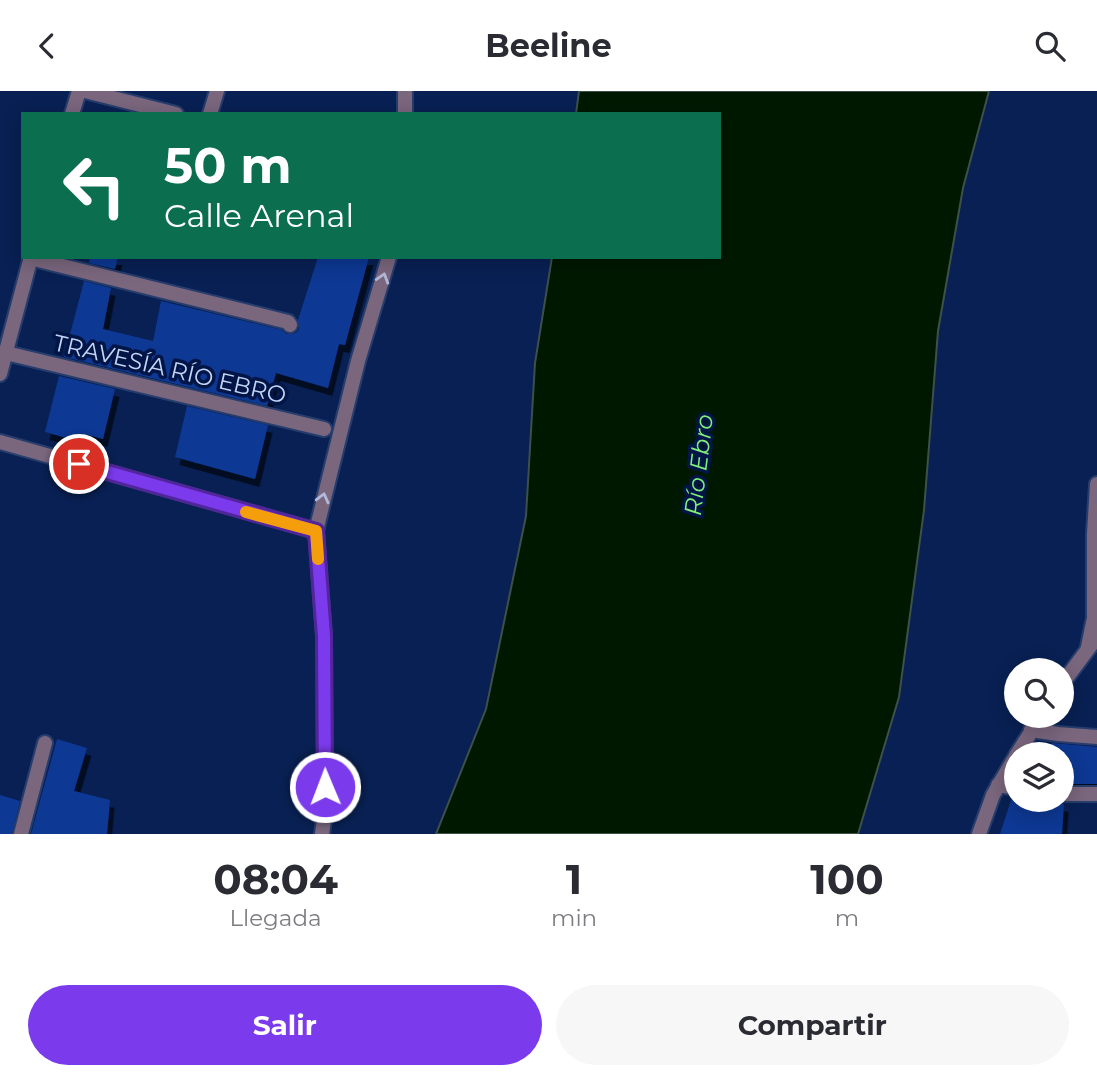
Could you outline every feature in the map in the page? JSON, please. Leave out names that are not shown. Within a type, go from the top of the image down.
[{"type":"street","points":[[73,112],[79,91]]},
{"type":"street","points":[[85,91],[168,112]]},
{"type":"street","points":[[211,112],[217,91]]},
{"type":"street","points":[[405,91],[405,112]]},
{"type":"street","points":[[0,374],[30,259]]},
{"type":"street","points":[[34,259],[288,322],[290,325]]},
{"type":"street","points":[[322,834],[325,813],[324,636],[316,531],[358,361],[388,259]]},
{"type":"street","name":"TRAVESÍA RÍO EBRO","points":[[6,353],[324,429]]},
{"type":"street","points":[[0,442],[316,531]]},
{"type":"street","points":[[1074,668],[1093,642],[1093,556],[1097,484]]},
{"type":"street","points":[[1024,742],[1031,730],[1097,737]]},
{"type":"street","points":[[21,834],[45,743]]},
{"type":"street","points":[[979,834],[992,795],[1004,775]]},
{"type":"street","points":[[998,785],[1004,786]]},
{"type":"street","points":[[1074,794],[1097,794]]},
{"type":"water","name":"Río Ebro","points":[[579,91],[989,91],[963,188],[938,331],[924,510],[899,697],[858,834],[436,834],[486,709],[526,516],[535,363],[552,259],[721,259],[721,112],[576,112]]},
{"type":"building","points":[[90,259],[118,259],[115,269],[89,263]]},
{"type":"building","points":[[317,259],[368,259],[345,345],[339,344],[328,388],[276,373],[267,406],[64,357],[84,281],[111,288],[103,329],[153,341],[161,301],[282,330],[286,334],[296,333],[299,329],[298,320]]},
{"type":"building","points":[[59,376],[115,389],[103,439],[88,435],[85,443],[45,432]]},
{"type":"building","points":[[187,406],[268,425],[255,479],[175,457]]},
{"type":"building","points":[[57,739],[87,748],[74,791],[110,800],[107,834],[31,834]]},
{"type":"building","points":[[1074,745],[1097,747],[1097,784],[1074,784]]},
{"type":"building","points":[[0,795],[20,801],[12,834],[0,834]]},
{"type":"building","points":[[1007,812],[1063,812],[1062,834],[1000,834]]},
{"type":"slow traffic","points":[[246,512],[316,531],[318,559]]},
{"type":"route","points":[[79,464],[316,531],[324,636],[325,787]]}]
